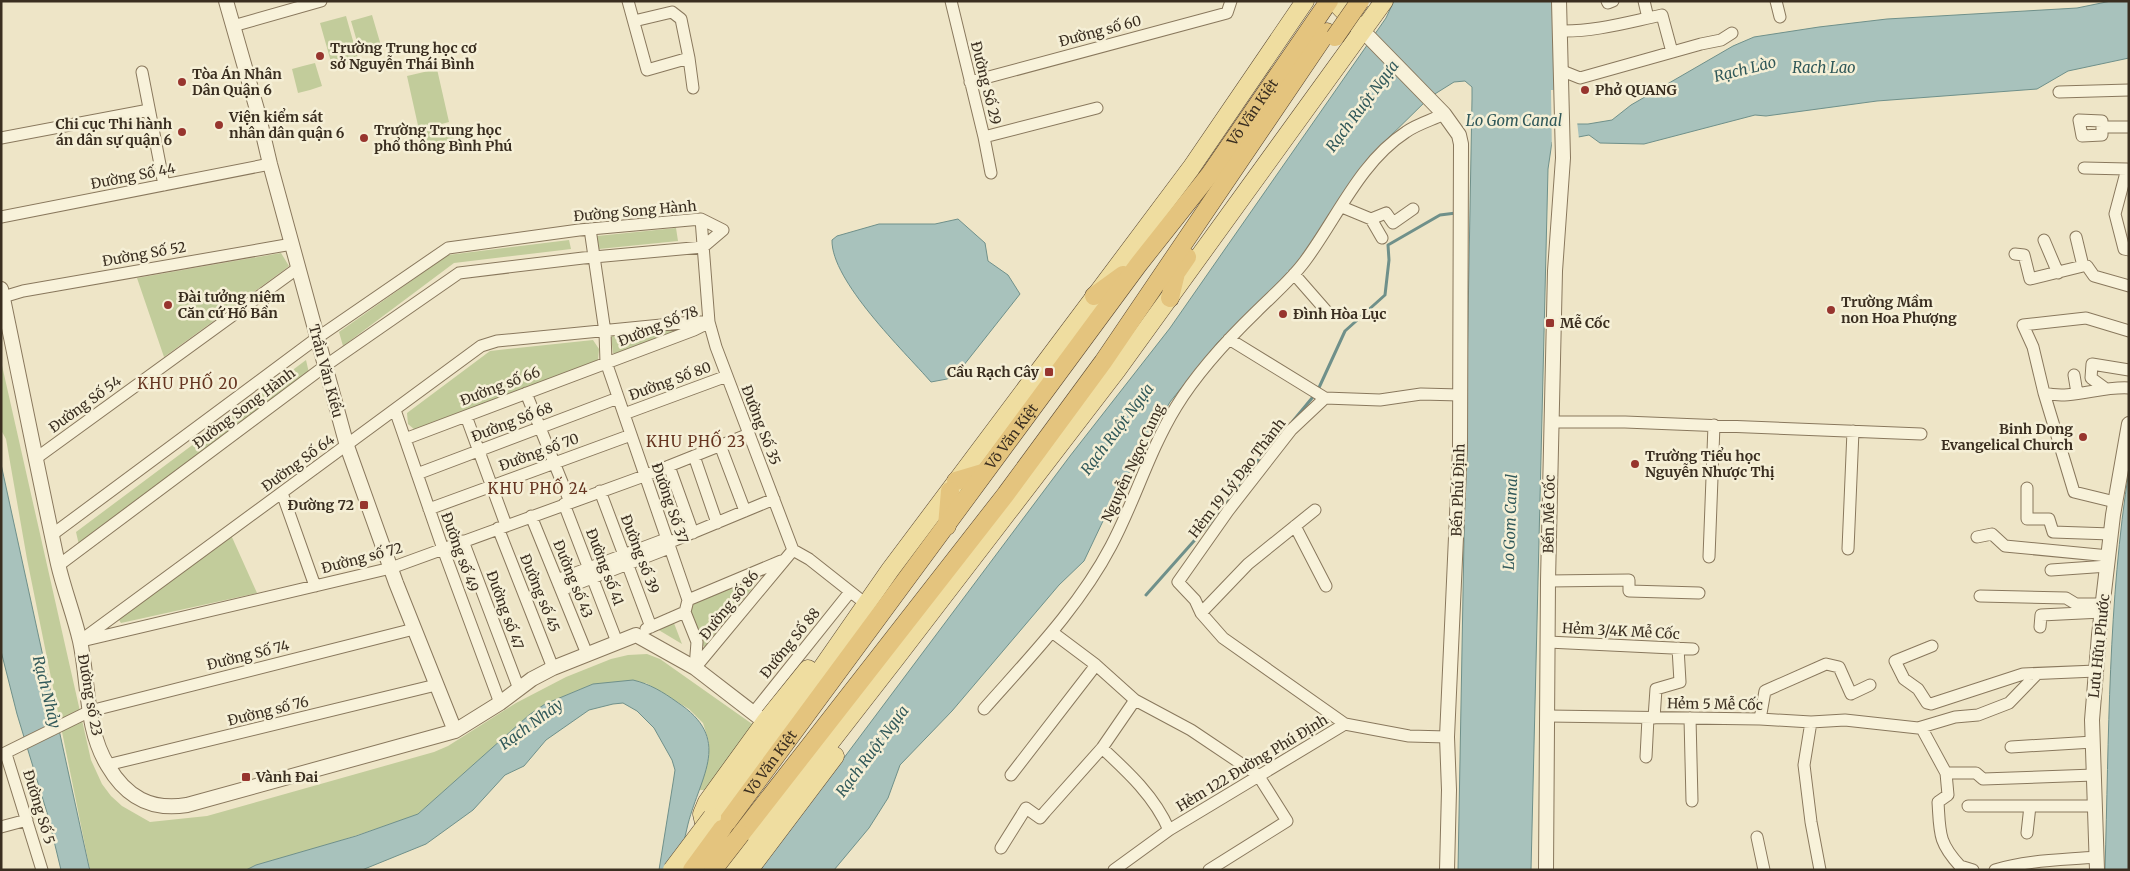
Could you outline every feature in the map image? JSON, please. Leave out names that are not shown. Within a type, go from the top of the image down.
[{"type":"highway","name":"Võ Văn Kiệt","points":[[1170,298],[1176,273],[1325,31],[1330,1]]},
{"type":"highway","name":"Võ Văn Kiệt","points":[[692,870],[717,823],[946,526],[983,473],[1138,265],[1348,1]]},
{"type":"highway","points":[[1325,31],[1360,1]]},
{"type":"highway","name":"Võ Văn Kiệt","points":[[713,870],[746,838],[1006,494],[1103,362],[1325,31]]},
{"type":"highway","points":[[1094,296],[1138,265]]},
{"type":"highway","points":[[946,526],[953,486],[983,473]]},
{"type":"highway","points":[[1006,494],[1006,514]]},
{"type":"highway","points":[[970,540],[993,531]]},
{"type":"main road","name":"Võ Văn Kiệt","points":[[672,870],[717,823],[853,621],[1094,296],[1192,168],[1305,1]]},
{"type":"main road","points":[[1334,1],[1366,34]]},
{"type":"main road","name":"Võ Văn Kiệt","points":[[732,870],[746,838],[896,658],[1006,514],[1170,298],[1366,34],[1384,1]]},
{"type":"main road","points":[[721,870],[702,814],[707,802],[760,717],[853,621]]},
{"type":"main road","points":[[749,870],[882,692],[896,658]]},
{"type":"street","name":"Trần Văn Kiểu","points":[[226,1],[347,446],[391,568],[454,731]]},
{"type":"street","points":[[233,26],[321,1]]},
{"type":"street","points":[[628,1],[647,70],[689,58]]},
{"type":"street","name":"Đường Số 29","points":[[951,1],[984,136],[991,173]]},
{"type":"street","name":"Đường số 60","points":[[970,82],[1227,13],[1231,1]]},
{"type":"street","name":"Bến Mễ Cốc","points":[[1546,870],[1548,581],[1555,271],[1563,158],[1559,1]]},
{"type":"street","points":[[1607,1],[1608,3],[1614,1]]},
{"type":"street","points":[[1644,1],[1648,18]]},
{"type":"street","points":[[1776,1],[1780,17]]},
{"type":"street","points":[[634,21],[668,11],[680,19],[689,58],[693,88]]},
{"type":"street","points":[[1559,31],[1581,31],[1619,26],[1662,14],[1672,52]]},
{"type":"street","points":[[1560,76],[1580,78],[1721,40],[1732,33]]},
{"type":"street","name":"Bến Phú Định","points":[[1366,34],[1444,114],[1461,144],[1460,448],[1447,737],[1449,790],[1447,870]]},
{"type":"street","points":[[142,72],[164,185]]},
{"type":"street","points":[[2059,92],[2129,90]]},
{"type":"street","points":[[984,136],[1097,108]]},
{"type":"street","points":[[1,138],[149,110]]},
{"type":"street","name":"Nguyễn Ngọc Cung","points":[[984,709],[1052,632],[1087,585],[1111,546],[1158,440],[1175,407],[1194,380],[1229,339],[1294,274],[1342,207],[1357,182],[1378,155],[1406,132],[1444,114]]},
{"type":"street","points":[[2102,127],[2129,127]]},
{"type":"street","name":"Đường Số 44","points":[[1,216],[270,164]]},
{"type":"street","points":[[2084,168],[2127,169],[2115,214],[2124,249],[2129,250]]},
{"type":"street","points":[[1342,207],[1371,219],[1382,238]]},
{"type":"street","points":[[1371,219],[1386,213],[1393,222],[1413,209]]},
{"type":"street","name":"Đường Song Hành","points":[[53,534],[317,338],[448,248],[590,230],[701,219],[723,230],[703,248],[594,257],[458,273],[325,366],[59,565]]},
{"type":"street","name":"Đường Số 35","points":[[701,219],[710,322],[716,347],[793,550]]},
{"type":"street","name":"Đường Số 37","points":[[590,230],[604,332],[606,362],[688,600]]},
{"type":"street","points":[[2076,237],[2083,266]]},
{"type":"street","points":[[2044,240],[2058,273]]},
{"type":"street","name":"Đường Số 52","points":[[2,293],[292,244]]},
{"type":"street","points":[[2015,254],[2024,255],[2030,279],[2087,266],[2094,276],[2129,286]]},
{"type":"street","name":"Đường Số 54","points":[[35,458],[298,268]]},
{"type":"street","points":[[1294,274],[1329,314]]},
{"type":"street","name":"Đường số 23","points":[[2,293],[35,458],[59,565],[80,641],[90,711],[98,743],[107,765],[120,783],[136,797],[160,807],[175,807],[454,731],[553,668],[636,635]]},
{"type":"street","points":[[2115,502],[2074,492],[2044,393],[2033,347],[2023,325],[2086,318],[2129,331]]},
{"type":"street","name":"Đường Số 78","points":[[604,332],[692,322],[710,322]]},
{"type":"street","name":"Đường Số 78","points":[[606,362],[694,330],[710,322]]},
{"type":"street","name":"Đường Số 64","points":[[80,641],[481,346],[498,341],[604,332]]},
{"type":"street","points":[[1229,339],[1325,398],[1380,400],[1421,394],[1460,395]]},
{"type":"street","name":"Đường số 66","points":[[405,439],[606,362]]},
{"type":"street","points":[[2106,389],[2091,378],[2092,364],[2129,370]]},
{"type":"street","points":[[2074,374],[2078,394]]},
{"type":"street","name":"Đường Số 80","points":[[624,414],[727,376]]},
{"type":"street","points":[[2044,393],[2056,396],[2114,387],[2129,388]]},
{"type":"street","points":[[526,393],[554,463],[567,503]]},
{"type":"street","name":"Đường Số 68","points":[[417,474],[618,398]]},
{"type":"street","name":"Hẻm 19 Lý Đạo Thành","points":[[1201,613],[1195,600],[1178,582],[1228,510],[1292,430],[1325,398]]},
{"type":"street","name":"Đường số 49","points":[[395,410],[443,549],[500,702]]},
{"type":"street","name":"Đường số 45","points":[[466,416],[492,486],[502,527],[553,668]]},
{"type":"street","points":[[1552,422],[1625,422],[1921,434]]},
{"type":"street","name":"Lưu Hữu Phước","points":[[2097,863],[2092,720],[2115,502],[2129,424]]},
{"type":"street","points":[[1709,557],[1714,426]]},
{"type":"street","points":[[1848,549],[1853,431]]},
{"type":"street","name":"Đường số 72","points":[[80,641],[391,568],[644,476],[748,434]]},
{"type":"street","name":"Đường số 70","points":[[429,509],[631,435]]},
{"type":"street","points":[[720,445],[745,511]]},
{"type":"street","points":[[694,456],[717,523]]},
{"type":"street","points":[[669,466],[693,533]]},
{"type":"street","points":[[2027,488],[2027,519],[2049,518],[2053,532],[2111,534]]},
{"type":"street","name":"Đường số 39","points":[[600,491],[651,627]]},
{"type":"street","points":[[282,493],[316,586]]},
{"type":"street","points":[[559,585],[774,499]]},
{"type":"street","name":"Đường số 41","points":[[567,503],[617,642]]},
{"type":"street","points":[[1315,510],[1248,564],[1201,613],[1223,638],[1344,724]]},
{"type":"street","name":"Đường số 43","points":[[532,516],[587,654]]},
{"type":"street","points":[[1295,526],[1326,586]]},
{"type":"street","points":[[1977,537],[1992,534],[2005,546],[2108,561]]},
{"type":"street","name":"Đường số 47","points":[[464,541],[519,689]]},
{"type":"street","points":[[793,550],[809,559],[866,604]]},
{"type":"street","name":"Đường số 86","points":[[695,668],[793,550]]},
{"type":"street","name":"Đường số 86","points":[[688,600],[784,560]]},
{"type":"street","points":[[2051,570],[2108,561]]},
{"type":"street","points":[[1548,581],[1629,580],[1629,591],[1699,593]]},
{"type":"street","name":"Đường Số 88","points":[[760,717],[850,592]]},
{"type":"street","points":[[1980,596],[2066,598],[2076,604],[2103,608]]},
{"type":"street","points":[[688,600],[685,612],[697,642],[695,668]]},
{"type":"street","points":[[2040,627],[2041,615],[2103,608]]},
{"type":"street","points":[[636,635],[685,612]]},
{"type":"street","name":"Đường Số 74","points":[[7,753],[90,711],[414,629]]},
{"type":"street","points":[[1052,632],[1096,665],[1135,700],[1191,730],[1258,775],[1287,822],[1208,870]]},
{"type":"street","points":[[636,635],[695,668],[760,717]]},
{"type":"street","name":"Hẻm 3/4K Mễ Cốc","points":[[1548,642],[1693,649]]},
{"type":"street","points":[[1932,646],[1895,661],[1904,679],[1918,689],[1927,703],[1931,704],[2023,674],[2096,671]]},
{"type":"street","points":[[1646,757],[1656,689],[1680,682],[1678,648]]},
{"type":"street","points":[[1760,719],[1765,691],[1826,664],[1839,667],[1851,694],[1870,685]]},
{"type":"street","points":[[1011,775],[1096,665]]},
{"type":"street","points":[[1973,870],[1960,868],[1949,854],[1940,836],[1938,802],[1948,795],[1946,773],[1921,727],[1955,717],[1978,715],[2009,703],[2037,674]]},
{"type":"street","name":"Đường số 76","points":[[107,765],[436,685]]},
{"type":"street","points":[[1001,848],[1026,808],[1040,818],[1102,748],[1135,700]]},
{"type":"street","name":"Hẻm 5 Mễ Cốc","points":[[1548,716],[1760,719],[1811,722],[1845,720],[1921,727]]},
{"type":"street","points":[[1690,718],[1692,801]]},
{"type":"street","points":[[1811,722],[1804,765],[1811,822],[1820,870]]},
{"type":"street","name":"Hẻm 122 Đường Phú Định","points":[[1114,870],[1169,830],[1344,724],[1409,736],[1447,737]]},
{"type":"street","points":[[2011,747],[2093,742]]},
{"type":"street","points":[[1102,748],[1133,776],[1161,812],[1169,830]]},
{"type":"street","name":"Đường Số 5","points":[[7,753],[42,870]]},
{"type":"street","points":[[1946,773],[1976,773],[1983,779],[2094,775]]},
{"type":"street","points":[[1968,806],[2095,806]]},
{"type":"street","points":[[2027,833],[2030,806]]},
{"type":"street","points":[[1,827],[27,820]]},
{"type":"street","points":[[1757,837],[1764,870]]},
{"type":"street","points":[[1995,870],[2097,863]]},
{"type":"green space","points":[[372,15],[382,49],[361,55],[351,21]]},
{"type":"green space","points":[[346,16],[359,62],[333,69],[320,23]]},
{"type":"green space","points":[[315,63],[322,86],[310,90],[303,66]]},
{"type":"green space","points":[[303,66],[310,90],[298,93],[292,69]]},
{"type":"green space","points":[[437,69],[449,122],[419,130],[407,76]]},
{"type":"green space","points":[[450,125],[455,144],[423,152],[418,133]]},
{"type":"green space","points":[[676,228],[678,241],[599,249],[597,236]]},
{"type":"green space","points":[[569,240],[571,249],[454,263],[343,346],[339,332],[448,255]]},
{"type":"green space","points":[[281,253],[289,266],[164,357],[137,278]]},
{"type":"green space","points":[[674,327],[677,330],[617,354],[613,353],[611,336],[614,333]]},
{"type":"green space","points":[[593,340],[599,349],[598,360],[415,430],[408,424],[407,413],[490,351]]},
{"type":"green space","points":[[306,360],[309,373],[79,545],[76,532]]},
{"type":"green space","points":[[1,361],[91,760],[102,784],[111,796],[122,806],[150,822],[207,816],[434,752],[448,746],[516,703],[566,677],[611,659],[628,655],[647,654],[660,659],[755,726],[704,790],[699,790],[709,757],[709,742],[703,723],[689,709],[646,683],[593,684],[545,704],[529,715],[418,814],[297,854],[256,865],[246,870],[90,870],[27,559],[6,439],[1,430]]},
{"type":"green space","points":[[231,535],[257,593],[121,623],[117,617]]},
{"type":"green space","points":[[753,578],[755,585],[705,646],[701,647],[688,603]]},
{"type":"green space","points":[[672,618],[682,644],[652,626]]},
{"type":"water","points":[[1394,1],[1556,1],[1557,124],[1588,124],[1612,120],[1631,105],[1733,46],[1754,37],[1887,19],[2077,8],[2111,1],[2129,1],[2129,58],[2068,71],[2037,89],[1877,101],[1766,116],[1755,115],[1644,144],[1600,143],[1589,135],[1552,142],[1548,169],[1531,870],[1458,870],[1472,99],[1472,87],[1465,81],[1454,82],[1430,97],[1374,152],[1289,276],[1218,342],[1170,402],[1112,502],[1084,561],[1059,585],[952,711],[900,765],[888,798],[869,828],[834,870],[760,870],[1070,456],[1170,328],[1386,18]]},
{"type":"water","points":[[958,219],[985,243],[988,261],[1008,275],[1020,294],[956,375],[931,382],[871,315],[856,295],[843,275],[835,257],[832,240],[837,236],[879,224],[935,224]]},
{"type":"water","name":"Rạch Nhảy","points":[[1,464],[90,870],[61,870],[48,816],[17,714],[1,651]]},
{"type":"water","points":[[2129,470],[2129,870],[2105,870],[2113,619],[2122,520]]},
{"type":"water","name":"Rạch Nhảy","points":[[633,680],[661,692],[694,716],[704,730],[709,744],[705,773],[684,841],[680,870],[659,870],[675,770],[672,760],[654,728],[637,711],[623,703],[589,710],[546,740],[524,766],[505,775],[473,810],[426,844],[362,870],[246,870],[256,865],[356,836],[418,814],[529,715],[545,704],[593,684]]},
{"type":"pier","points":[[1551,90],[1557,90],[1559,122],[1577,121],[1579,139],[1554,144],[1552,157]]},
{"type":"waterway","points":[[1293,421],[1317,392],[1345,331],[1385,295],[1389,260],[1388,245],[1440,215],[1456,213]]},
{"type":"waterway","points":[[1146,595],[1225,506],[1263,454],[1278,439]]},
{"type":"place","name":"Trường Trung học cơ sở Nguyễn Thái Bình","points":[[320,56]]},
{"type":"place","name":"Tòa Án Nhân Dân Quận 6","points":[[182,82]]},
{"type":"place","name":"Phở QUANG","points":[[1585,90]]},
{"type":"place","name":"Viện kiểm sát nhân dân quận 6","points":[[219,125]]},
{"type":"place","name":"Chi cục Thi hành án dân sự quận 6","points":[[182,132]]},
{"type":"place","name":"Trường Trung học phổ thông Bình Phú","points":[[364,138]]},
{"type":"place","name":"Đài tưởng niệm Căn cứ Hố Bần","points":[[168,305]]},
{"type":"place","name":"Trường Mầm non Hoa Phượng","points":[[1831,310]]},
{"type":"place","name":"Đình Hòa Lục","points":[[1283,314]]},
{"type":"place","name":"Mễ Cốc","points":[[1550,323]]},
{"type":"place","name":"Cầu Rạch Cây","points":[[1049,372]]},
{"type":"place","name":"Binh Dong Evangelical Church","points":[[2083,437]]},
{"type":"place","name":"Trường Tiểu học Nguyễn Nhược Thị","points":[[1635,464]]},
{"type":"place","name":"Đường 72","points":[[364,505]]},
{"type":"place","name":"Vành Đai","points":[[246,777]]},
{"type":"district","name":"KHU PHỐ 20","points":[[188,383]]},
{"type":"district","name":"KHU PHỐ 23","points":[[696,441]]},
{"type":"district","name":"KHU PHỐ 24","points":[[538,488]]},
{"type":"water label","name":"Rach Lao","points":[[1824,67]]},
{"type":"water label","name":"Rạch Lào","points":[[1745,69]]},
{"type":"water label","name":"Rạch Ruột Ngựa","points":[[1362,106]]},
{"type":"water label","name":"Lo Gom Canal","points":[[1514,120]]},
{"type":"water label","name":"Rạch Ruột Ngựa","points":[[1117,429]]},
{"type":"water label","name":"Lo Gom Canal","points":[[1510,522]]},
{"type":"water label","name":"Rạch Ruột Ngựa","points":[[872,751]]}]
